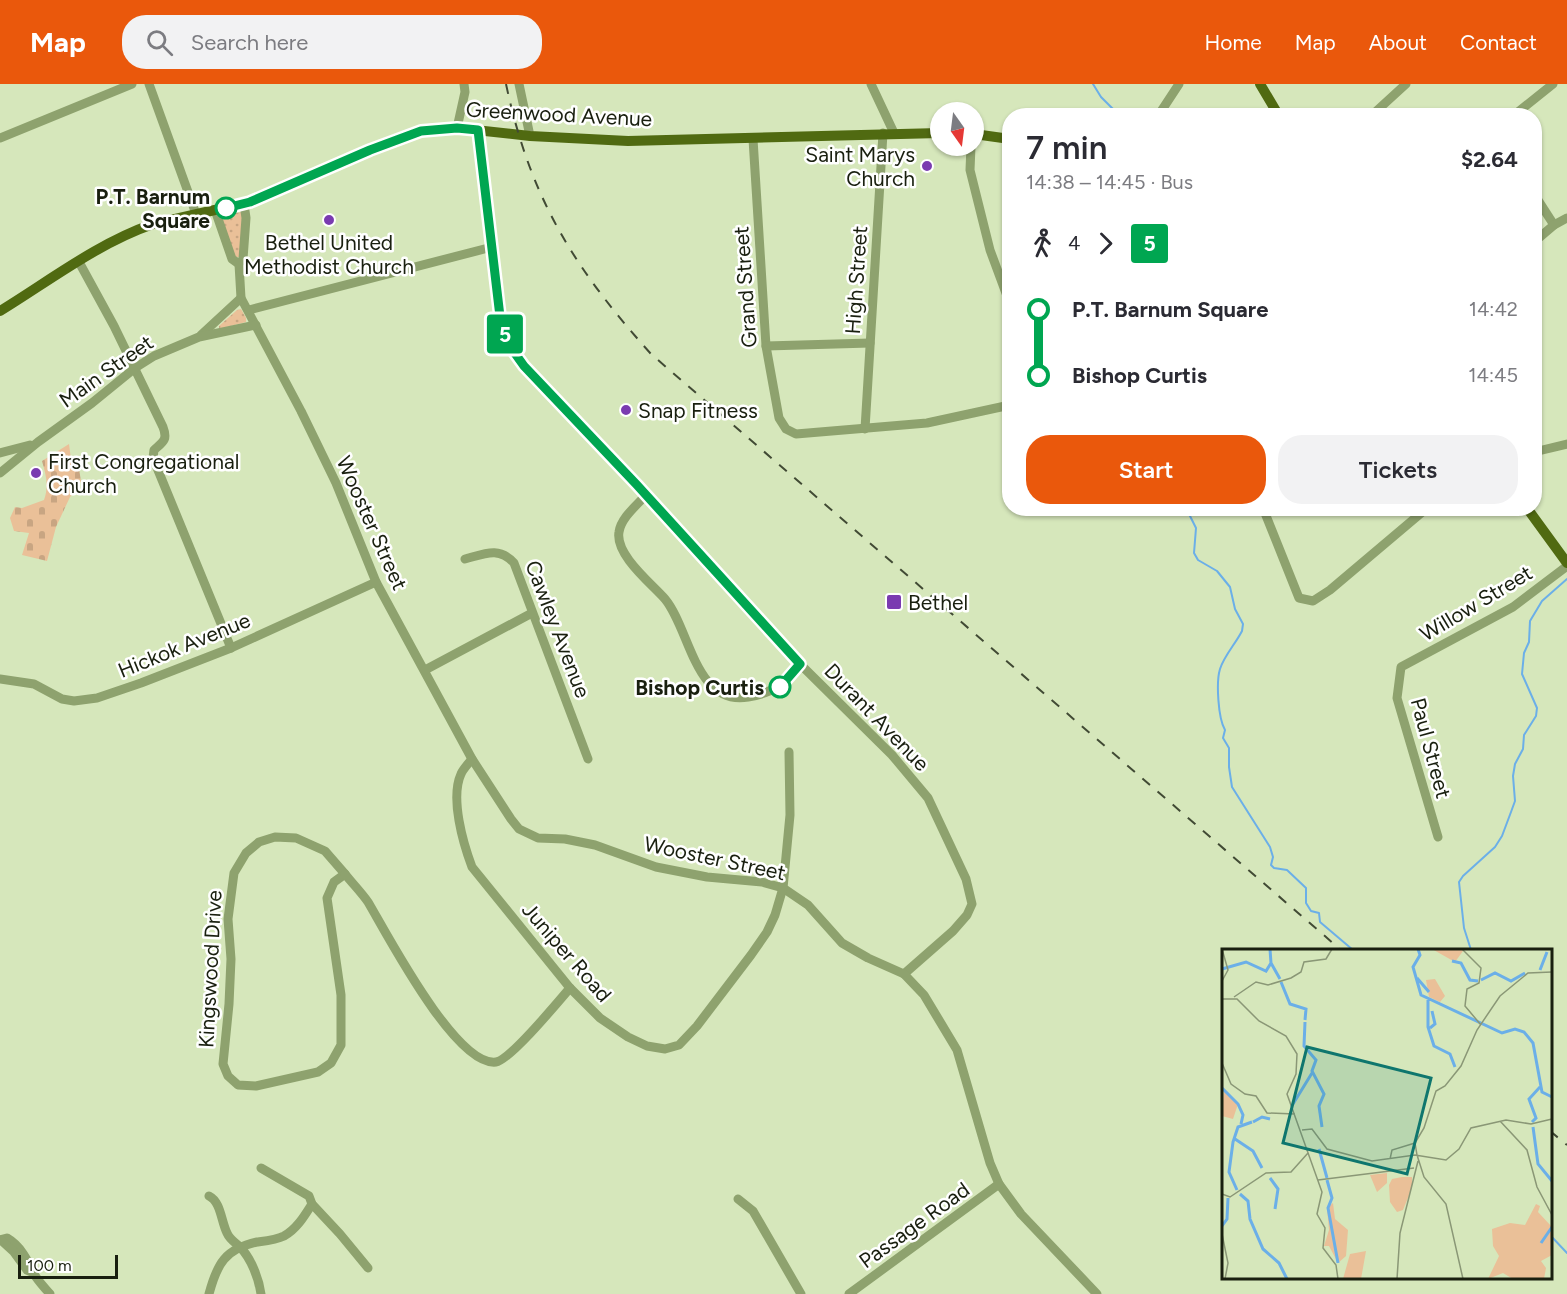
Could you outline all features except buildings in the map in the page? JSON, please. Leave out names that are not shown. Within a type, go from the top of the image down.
[{"type":"main road","points":[[1260,84],[1274,108]]},
{"type":"main road","name":"Greenwood Avenue","points":[[0,312],[79,262],[138,229],[244,204],[421,131],[457,128],[530,136],[628,141],[930,133]]},
{"type":"main road","points":[[984,135],[1002,138]]},
{"type":"main road","points":[[1533,516],[1567,565]]},
{"type":"street","points":[[0,138],[132,84]]},
{"type":"street","points":[[149,84],[196,214]]},
{"type":"street","points":[[457,128],[465,92],[464,84]]},
{"type":"street","points":[[519,84],[530,136]]},
{"type":"street","points":[[871,84],[889,133]]},
{"type":"street","points":[[1163,108],[1179,84]]},
{"type":"street","points":[[1380,108],[1406,84]]},
{"type":"street","points":[[1523,108],[1553,84]]},
{"type":"street","name":"Durant Avenue","points":[[478,130],[501,325],[509,345],[524,366],[646,495],[800,664],[892,754],[928,798],[966,879],[972,904],[967,915],[953,931],[904,974]]},
{"type":"street","name":"High Street","points":[[865,429],[870,343],[889,133]]},
{"type":"street","name":"Grand Street","points":[[753,139],[766,346],[779,418],[786,429],[796,434],[865,429]]},
{"type":"street","points":[[971,156],[970,170],[990,250],[1002,282]]},
{"type":"street","points":[[238,264],[243,259],[246,218],[244,204]]},
{"type":"street","points":[[1542,206],[1554,225]]},
{"type":"street","points":[[215,210],[232,259],[238,264],[241,298]]},
{"type":"street","points":[[1542,235],[1567,218]]},
{"type":"street","points":[[249,310],[492,247]]},
{"type":"street","points":[[79,262],[114,326],[166,434],[163,443],[154,450],[153,458],[231,648]]},
{"type":"street","name":"Wooster Street","points":[[241,298],[336,483],[376,582],[472,759],[519,829],[538,838],[565,839],[595,845],[656,867],[707,877],[762,882],[783,888],[808,905],[842,943],[904,974],[924,994],[957,1050],[990,1163],[999,1184],[1021,1214],[1097,1294]]},
{"type":"street","name":"Main Street","points":[[199,337],[241,298]]},
{"type":"street","name":"Main Street","points":[[0,473],[135,368],[154,356],[199,337],[256,325]]},
{"type":"street","points":[[766,346],[870,343]]},
{"type":"street","points":[[865,429],[927,423],[1002,407]]},
{"type":"street","name":"Main Street","points":[[0,453],[38,442]]},
{"type":"street","points":[[1542,450],[1567,444]]},
{"type":"street","points":[[646,495],[625,519],[619,532],[620,543],[643,577],[666,600],[678,618],[698,668],[708,684],[726,696],[743,698],[763,695],[780,687],[800,664]]},
{"type":"street","points":[[1266,516],[1299,598],[1313,601],[1330,590],[1418,516]]},
{"type":"street","name":"Cawley Avenue","points":[[465,559],[486,553],[499,553],[507,555],[514,563],[528,594],[532,613],[588,759]]},
{"type":"street","name":"Willow Street","points":[[1401,667],[1513,607],[1567,565]]},
{"type":"street","name":"Hickok Avenue","points":[[0,680],[24,681],[62,699],[85,701],[141,683],[231,648],[376,582]]},
{"type":"street","points":[[425,670],[532,613]]},
{"type":"street","name":"Paul Street","points":[[1401,667],[1397,698],[1438,837]]},
{"type":"street","name":"Juniper Road","points":[[472,759],[460,773],[457,797],[465,848],[472,867],[570,988],[600,1018],[628,1037],[647,1046],[665,1049],[679,1045],[697,1026],[767,932],[775,915],[783,888],[790,815],[789,752]]},
{"type":"street","name":"Kingswood Drive","points":[[345,874],[334,882],[327,898],[341,995],[341,1045],[331,1063],[318,1072],[256,1086],[238,1085],[228,1076],[223,1064],[231,959],[228,919],[234,873],[246,853],[259,842],[275,837],[296,838],[325,851],[345,874],[366,900],[410,973],[449,1031],[484,1060],[498,1062],[510,1053],[570,988]]},
{"type":"street","points":[[261,1168],[309,1196],[312,1204],[368,1268]]},
{"type":"street","name":"Passage Road","points":[[849,1294],[999,1184]]},
{"type":"street","points":[[209,1196],[214,1198],[218,1206],[227,1235],[240,1247],[253,1269],[261,1294]]},
{"type":"street","points":[[738,1199],[753,1211],[801,1294]]},
{"type":"street","points":[[209,1294],[217,1268],[231,1251],[285,1236],[296,1227],[312,1204]]},
{"type":"street","points":[[0,1240],[7,1238],[12,1241],[33,1266],[34,1273],[50,1294]]},
{"type":"green space","points":[[241,212],[243,214],[240,257],[234,257],[222,220],[225,215]]},
{"type":"green space","points":[[241,309],[246,322],[219,329],[219,326]]},
{"type":"green space","points":[[69,444],[71,459],[79,469],[81,481],[77,490],[70,497],[56,527],[47,561],[22,555],[29,533],[14,531],[10,518],[15,507],[22,508],[44,500],[47,485],[42,461]]},
{"type":"waterway","points":[[1093,84],[1112,108]]},
{"type":"waterway","points":[[1190,516],[1196,528],[1194,553],[1198,560],[1217,571],[1230,587],[1235,609],[1243,624],[1242,631],[1222,664],[1218,682],[1219,709],[1225,730],[1223,738],[1229,748],[1232,787],[1270,847],[1273,857],[1271,865],[1274,868],[1287,870],[1306,888],[1306,903],[1311,911],[1319,913],[1320,922],[1352,949]]},
{"type":"waterway","points":[[1471,949],[1464,928],[1459,882],[1495,847],[1502,836],[1515,801],[1513,776],[1515,764],[1523,749],[1524,735],[1536,716],[1537,708],[1522,674],[1524,653],[1529,642],[1530,621],[1542,601],[1567,579]]},
{"type":"waterway","points":[[1552,1237],[1567,1253]]},
{"type":"railway","points":[[506,84],[528,162],[559,230],[599,292],[651,354],[1340,949]]},
{"type":"railway","points":[[1552,1133],[1567,1145]]},
{"type":"bus line","name":"5","points":[[226,208],[250,202],[370,150],[421,131],[438,128],[478,130],[501,325],[509,345],[524,366],[637,485],[800,664],[780,687]]},
{"type":"place","name":"Saint Marys Church","points":[[927,166]]},
{"type":"place","name":"P.T. Barnum Square","points":[[226,208]]},
{"type":"place","name":"Bethel United Methodist Church","points":[[329,220]]},
{"type":"place","name":"Snap Fitness","points":[[626,410]]},
{"type":"place","name":"First Congregational Church","points":[[36,473]]},
{"type":"place","name":"Bethel","points":[[894,602]]},
{"type":"place","name":"Bishop Curtis","points":[[780,687]]}]
